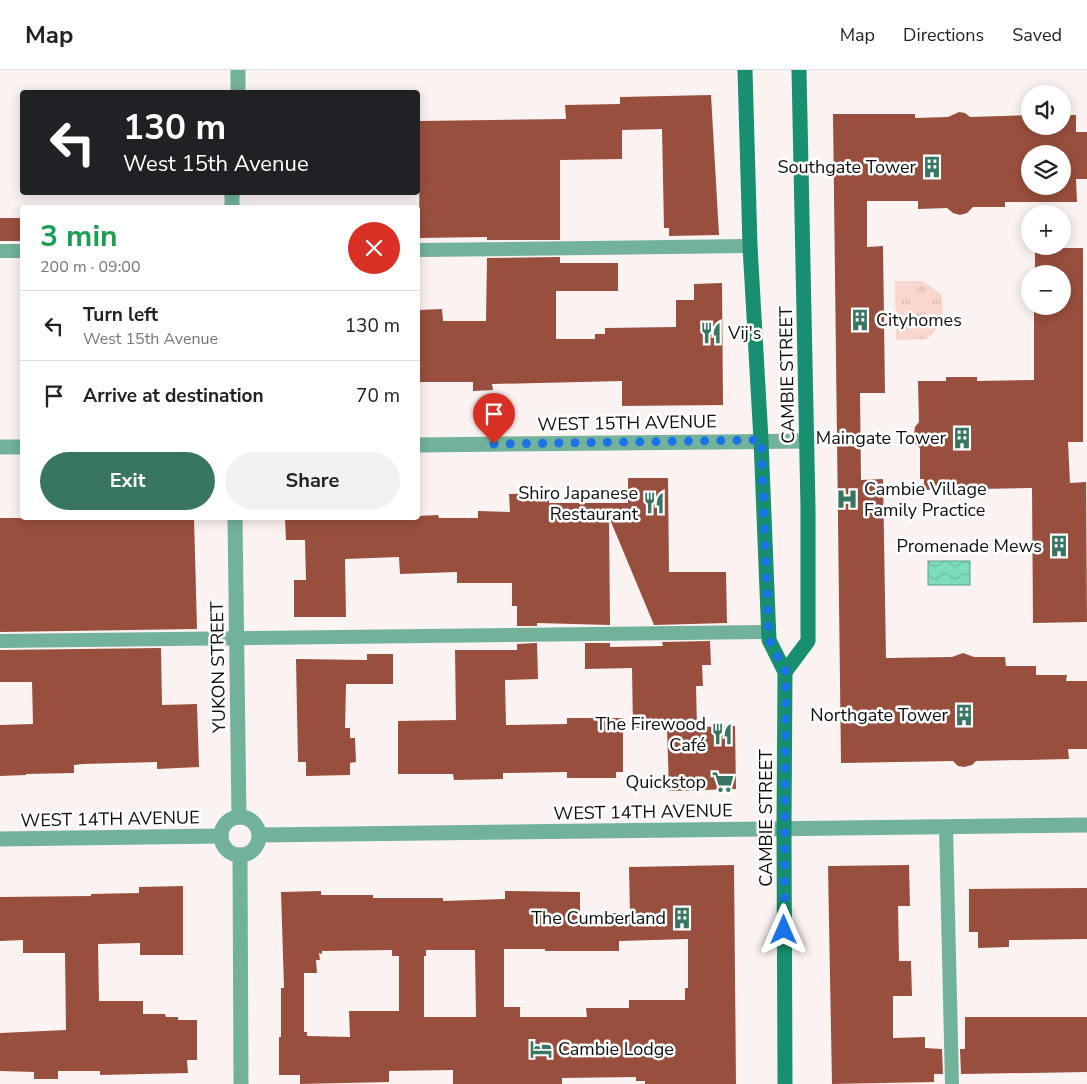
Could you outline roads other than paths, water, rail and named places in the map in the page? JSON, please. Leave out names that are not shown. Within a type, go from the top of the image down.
[{"type":"main road","name":"CAMBIE STREET","points":[[744,70],[750,246],[761,440],[769,640],[786,672],[784,829],[785,1084]]},
{"type":"main road","name":"CAMBIE STREET","points":[[786,672],[808,641],[807,441],[799,70]]},
{"type":"street","points":[[238,70],[238,90]]},
{"type":"street","name":"WEST 15TH AVENUE","points":[[420,445],[807,441]]},
{"type":"street","points":[[0,447],[20,447]]},
{"type":"street","name":"YUKON STREET","points":[[235,520],[239,816]]},
{"type":"street","points":[[239,816],[245,817],[256,824],[260,835],[259,842],[251,851],[240,855],[224,847],[221,836],[224,825],[239,816]]},
{"type":"street","name":"WEST 14TH AVENUE","points":[[260,835],[1087,825]]},
{"type":"street","name":"WEST 14TH AVENUE","points":[[0,839],[221,836]]},
{"type":"street","points":[[240,855],[242,1084]]},
{"type":"lane","points":[[420,250],[750,246]]},
{"type":"lane","points":[[0,251],[20,251]]},
{"type":"lane","points":[[0,642],[769,632]]},
{"type":"lane","points":[[946,827],[952,1084]]},
{"type":"water","points":[[928,561],[970,561],[970,585],[928,585]]},
{"type":"place","name":"Southgate Tower","points":[[932,167]]},
{"type":"place","name":"Cityhomes","points":[[860,320]]},
{"type":"place","name":"Vij's","points":[[711,333]]},
{"type":"place","name":"Maingate Tower","points":[[962,438]]},
{"type":"place","name":"Cambie Village Family Practice","points":[[847,499]]},
{"type":"place","name":"Shiro Japanese Restaurant","points":[[654,503]]},
{"type":"place","name":"Promenade Mews","points":[[1059,546]]},
{"type":"place","name":"Northgate Tower","points":[[964,715]]},
{"type":"place","name":"The Firewood Café","points":[[722,734]]},
{"type":"place","name":"Quickstop","points":[[723,782]]},
{"type":"place","name":"The Cumberland","points":[[682,918]]},
{"type":"place","name":"Cambie Lodge","points":[[541,1049]]}]
